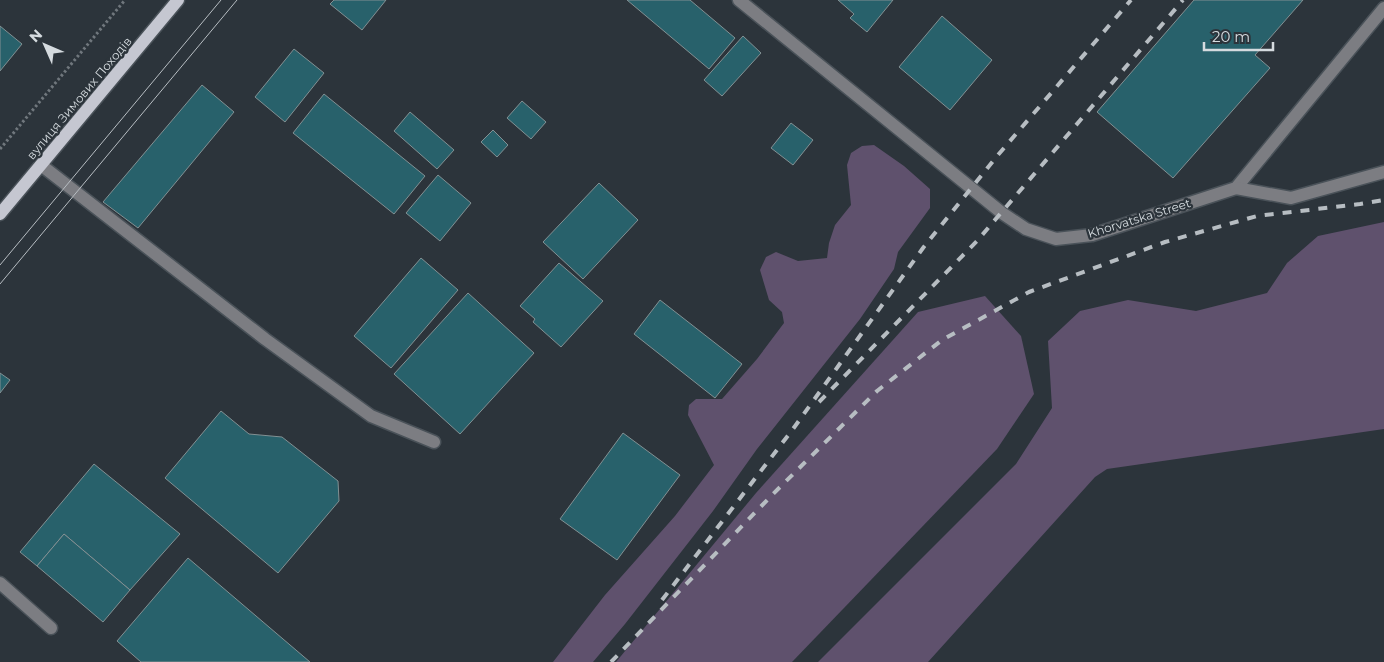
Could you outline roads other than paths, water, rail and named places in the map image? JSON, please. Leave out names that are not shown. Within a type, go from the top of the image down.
[{"type":"main road","name":"вулиця Зимових Походів","points":[[0,214],[178,0]]},
{"type":"street","name":"Khorvatska Street","points":[[739,0],[1002,212],[1026,229],[1056,239],[1092,235],[1236,188]]},
{"type":"street","points":[[1384,8],[1236,188],[1291,198],[1384,172]]},
{"type":"street","points":[[41,165],[265,339],[371,416],[434,442]]},
{"type":"street","points":[[0,583],[52,628]]},
{"type":"tram line","points":[[0,265],[221,0]]},
{"type":"tram line","points":[[0,284],[237,0]]},
{"type":"railway","points":[[662,600],[793,429],[923,248],[998,155],[1131,0]]},
{"type":"railway","points":[[819,402],[977,241],[1183,0]]},
{"type":"railway","points":[[611,662],[772,495],[877,391],[942,340],[1029,292],[1165,242],[1257,216],[1384,200]]}]
